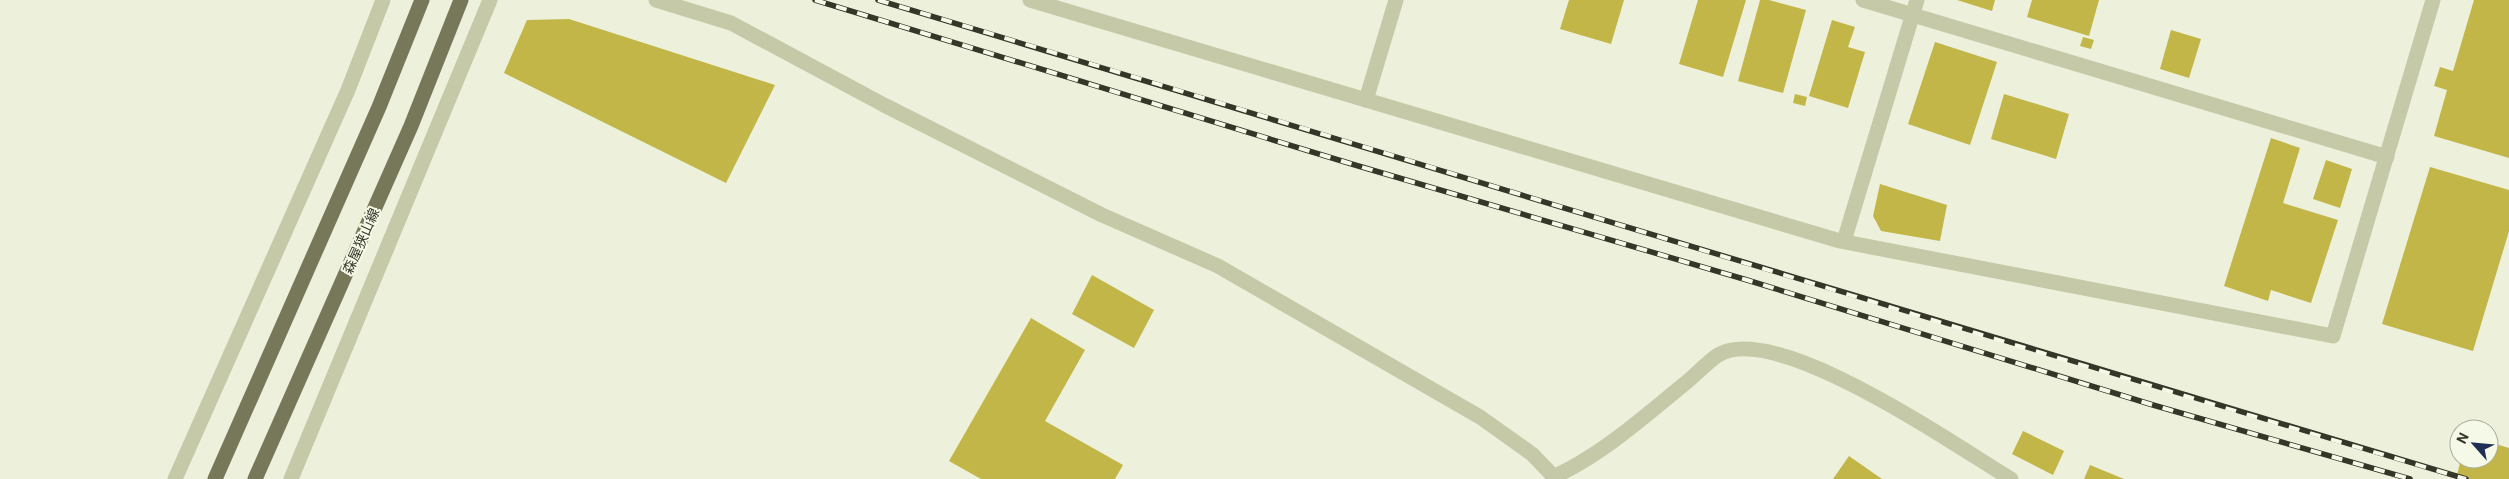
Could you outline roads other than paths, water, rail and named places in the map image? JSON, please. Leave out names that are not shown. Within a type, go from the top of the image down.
[{"type":"main road","points":[[215,479],[378,107],[422,0]]},
{"type":"main road","name":"森屋狭山線","points":[[255,479],[411,126],[461,0]]},
{"type":"street","points":[[175,479],[348,90],[383,0]]},
{"type":"street","points":[[291,479],[490,0]]},
{"type":"street","points":[[656,0],[731,22],[884,105],[1102,215],[1218,266],[1480,417],[1532,454],[1555,478],[1578,466],[1717,356],[1733,348],[1771,352],[1861,389],[1910,415],[2011,479]]},
{"type":"street","points":[[1030,0],[1844,241],[2333,336],[2433,0]]},
{"type":"street","points":[[1366,100],[1396,0]]},
{"type":"street","points":[[1863,0],[2387,157]]},
{"type":"street","points":[[1844,241],[1917,0]]},
{"type":"railway","points":[[815,0],[1355,165],[1747,280],[2153,405],[2410,479]]},
{"type":"railway","points":[[878,0],[2068,361],[2466,479]]}]
